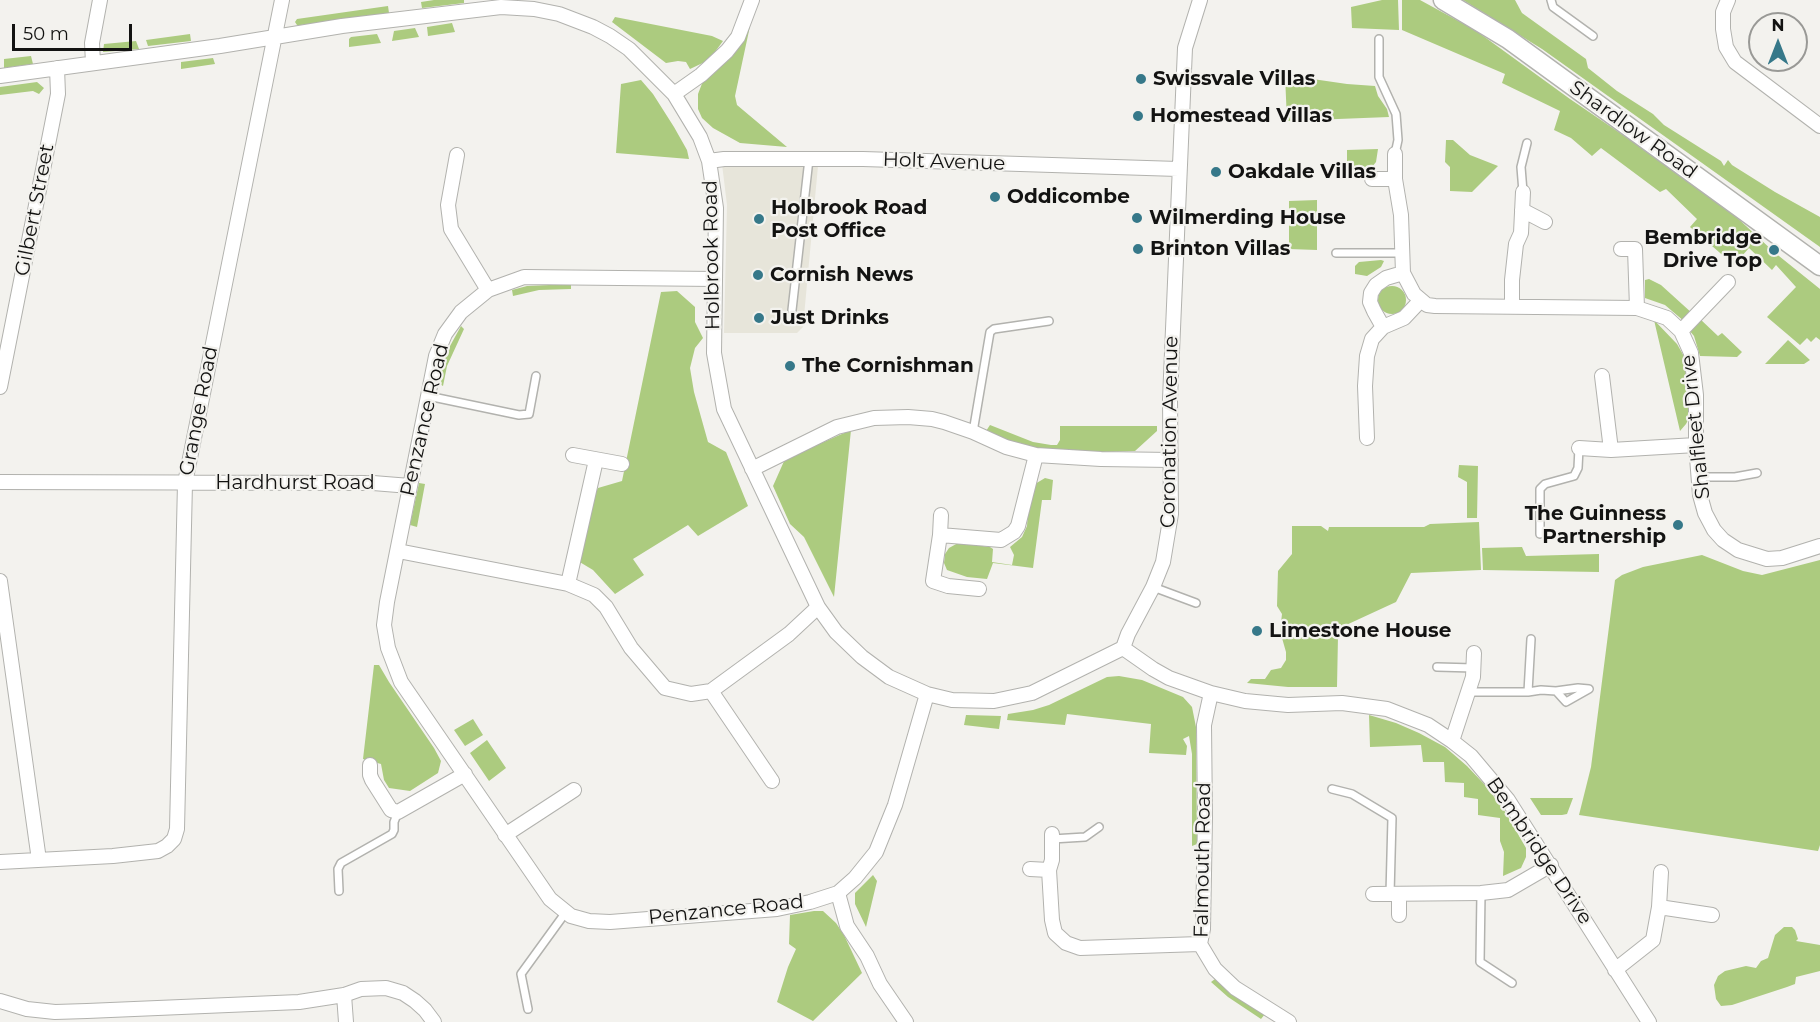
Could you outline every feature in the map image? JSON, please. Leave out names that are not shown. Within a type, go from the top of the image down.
[{"type":"street","points":[[93,63],[92,42],[100,0]]},
{"type":"street","name":"Grange Road","points":[[39,860],[158,851],[174,839],[177,829],[184,483],[282,0]]},
{"type":"street","points":[[674,94],[701,75],[727,51],[738,37],[752,0]]},
{"type":"street","name":"Coronation Avenue","points":[[1123,648],[1163,562],[1171,514],[1170,399],[1178,169],[1185,48],[1200,0]]},
{"type":"street","name":"Shardlow Road","points":[[1443,0],[1508,39],[1820,266]]},
{"type":"street","points":[[1728,0],[1723,12],[1723,29],[1726,47],[1734,62],[1820,126]]},
{"type":"street","name":"Holbrook Road","points":[[0,76],[500,3],[559,14],[593,27],[629,49],[674,94],[700,137],[709,161],[716,208],[714,353],[723,408],[818,608],[836,632],[862,657],[889,677],[927,694]]},
{"type":"street","name":"Gilbert Street","points":[[0,387],[58,94],[57,68]]},
{"type":"street","points":[[1367,438],[1365,386],[1367,356],[1372,339],[1383,327],[1404,318],[1421,300],[1408,285],[1403,273],[1401,215],[1395,179],[1395,154]]},
{"type":"street","points":[[457,155],[448,205],[451,229],[488,290]]},
{"type":"street","name":"Holt Avenue","points":[[709,161],[809,159],[1178,169]]},
{"type":"street","points":[[1372,179],[1395,179]]},
{"type":"street","points":[[1512,306],[1514,256],[1521,233],[1522,192]]},
{"type":"street","points":[[1522,210],[1545,222]]},
{"type":"street","points":[[1621,249],[1635,249],[1636,308]]},
{"type":"street","points":[[1383,327],[1370,302],[1371,293],[1376,285],[1386,278],[1403,273]]},
{"type":"street","name":"Penzance Road","points":[[716,279],[524,277],[488,290],[461,312],[445,334],[436,356],[384,625],[388,648],[401,682],[550,899],[571,916],[589,921],[610,922],[777,909],[838,893],[855,878],[876,852],[898,794],[927,694]]},
{"type":"street","points":[[1682,331],[1728,282]]},
{"type":"street","name":"Shalfleet Drive","points":[[1421,300],[1427,305],[1435,306],[1636,308],[1667,318],[1682,331],[1691,353],[1696,395],[1696,445],[1700,495],[1709,522],[1723,540],[1738,550],[1767,558],[1782,558],[1820,546]]},
{"type":"street","points":[[1602,376],[1611,450]]},
{"type":"street","points":[[752,469],[827,430],[874,418],[908,417],[932,419],[973,432],[1006,447],[1036,454],[1101,459],[1171,460]]},
{"type":"street","points":[[1579,448],[1611,450],[1696,445]]},
{"type":"street","points":[[940,535],[1001,540],[1014,532],[1018,526],[1036,454]]},
{"type":"street","points":[[573,455],[622,464]]},
{"type":"street","points":[[568,584],[596,460]]},
{"type":"street","name":"Hardhurst Road","points":[[0,482],[393,483],[410,486]]},
{"type":"street","points":[[941,515],[933,581],[948,586],[979,589]]},
{"type":"street","points":[[398,551],[568,584],[594,595],[606,607],[631,648],[665,688],[692,694],[711,691],[789,634],[818,608]]},
{"type":"street","points":[[0,580],[39,860],[0,862]]},
{"type":"street","points":[[927,694],[952,700],[994,701],[1032,693],[1123,648]]},
{"type":"street","name":"Bembridge Drive","points":[[1123,648],[1169,678],[1211,693],[1245,701],[1288,705],[1342,703],[1387,709],[1428,725],[1452,741],[1471,756],[1508,800],[1649,1022]]},
{"type":"street","points":[[1452,741],[1469,692],[1474,668],[1474,653]]},
{"type":"street","points":[[711,691],[772,782]]},
{"type":"street","name":"Falmouth Road","points":[[1211,693],[1204,724],[1203,929],[1200,944],[1215,969],[1235,988],[1289,1022]]},
{"type":"street","points":[[370,765],[372,780],[391,810],[399,812],[465,774]]},
{"type":"street","points":[[505,836],[574,790]]},
{"type":"street","points":[[1052,836],[1052,860],[1049,870],[1052,920],[1055,933],[1066,943],[1080,948],[1200,944]]},
{"type":"street","points":[[1373,894],[1481,894],[1508,890],[1551,865]]},
{"type":"street","points":[[1030,869],[1049,870]]},
{"type":"street","points":[[1615,970],[1653,940],[1659,907],[1661,872]]},
{"type":"street","points":[[838,893],[847,926],[867,956],[880,984],[906,1022]]},
{"type":"street","points":[[1395,894],[1399,915]]},
{"type":"street","points":[[1659,907],[1712,915]]},
{"type":"street","points":[[0,1001],[27,1016],[55,1012],[315,1001],[362,989],[386,988],[402,993],[415,1001],[426,1010],[434,1022]]},
{"type":"street","points":[[344,995],[346,1022]]},
{"type":"lane","points":[[1551,0],[1553,8],[1593,36]]},
{"type":"lane","points":[[1379,39],[1379,77],[1396,114],[1398,140],[1395,154]]},
{"type":"lane","points":[[1522,192],[1521,167],[1527,143]]},
{"type":"lane","points":[[792,310],[809,159]]},
{"type":"lane","points":[[1336,254],[1402,254]]},
{"type":"lane","points":[[973,432],[990,332],[994,329],[1049,321]]},
{"type":"lane","points":[[428,396],[519,415],[529,414],[536,376]]},
{"type":"lane","points":[[1540,534],[1540,489],[1545,484],[1574,476],[1578,468],[1579,448]]},
{"type":"lane","points":[[1699,477],[1735,477],[1757,474]]},
{"type":"lane","points":[[1153,587],[1196,603]]},
{"type":"lane","points":[[1528,692],[1531,639]]},
{"type":"lane","points":[[1437,666],[1474,668]]},
{"type":"lane","points":[[1469,692],[1556,691]]},
{"type":"lane","points":[[1332,789],[1352,794],[1392,818],[1395,894]]},
{"type":"lane","points":[[339,891],[341,863],[392,834],[399,812]]},
{"type":"lane","points":[[1052,836],[1085,837],[1099,827]]},
{"type":"lane","points":[[1481,894],[1480,962],[1512,982]]},
{"type":"lane","points":[[528,1009],[521,974],[566,912]]},
{"type":"shaded area","points":[[722,164],[818,166],[803,327],[797,333],[724,333],[727,205]]},
{"type":"green space","points":[[464,0],[464,3],[422,8],[421,2]]},
{"type":"green space","points":[[1382,0],[1398,0],[1399,30],[1352,28],[1351,7]]},
{"type":"green space","points":[[1402,0],[1420,0],[1475,30],[1570,99],[1717,199],[1774,252],[1820,289],[1820,340],[1816,337],[1811,342],[1807,338],[1800,345],[1767,317],[1796,287],[1776,265],[1772,270],[1749,248],[1734,265],[1690,227],[1697,219],[1666,189],[1660,192],[1601,148],[1592,156],[1571,138],[1554,130],[1560,111],[1502,83],[1505,74],[1402,30]]},
{"type":"green space","points":[[1463,0],[1515,0],[1522,13],[1586,59],[1588,68],[1617,91],[1653,114],[1664,125],[1721,161],[1724,166],[1728,160],[1732,165],[1775,192],[1820,217],[1820,247],[1542,49]]},
{"type":"green space","points":[[388,6],[389,13],[301,25],[295,22],[297,19]]},
{"type":"green space","points":[[615,17],[712,36],[723,41],[709,60],[690,69],[686,62],[666,63],[612,22]]},
{"type":"green space","points":[[452,23],[455,32],[428,36],[427,27]]},
{"type":"green space","points":[[746,26],[750,26],[735,96],[737,105],[787,147],[740,143],[713,128],[702,118],[698,109],[698,94],[703,81]]},
{"type":"green space","points":[[415,28],[419,37],[392,41],[394,31]]},
{"type":"green space","points":[[190,34],[191,41],[148,46],[146,40]]},
{"type":"green space","points":[[377,34],[381,43],[349,47],[351,37]]},
{"type":"green space","points":[[136,41],[139,49],[103,52],[104,44]]},
{"type":"green space","points":[[31,56],[33,64],[4,68],[4,59]]},
{"type":"green space","points":[[213,58],[215,64],[181,69],[181,62]]},
{"type":"green space","points":[[1285,75],[1375,86],[1389,117],[1287,121]]},
{"type":"green space","points":[[641,80],[674,127],[687,150],[689,159],[616,153],[621,84]]},
{"type":"green space","points":[[37,82],[44,88],[39,94],[33,91],[0,95],[0,87]]},
{"type":"green space","points":[[1446,140],[1453,140],[1470,155],[1498,166],[1472,192],[1450,191],[1450,167],[1445,162]]},
{"type":"green space","points":[[1378,149],[1376,162],[1368,170],[1347,170],[1347,150]]},
{"type":"green space","points":[[1317,200],[1317,250],[1289,249],[1289,201]]},
{"type":"green space","points":[[1384,261],[1381,267],[1367,276],[1355,274],[1355,266],[1359,262]]},
{"type":"green space","points":[[1649,279],[1661,285],[1693,314],[1685,322],[1665,305],[1645,298],[1645,280]]},
{"type":"green space","points":[[571,284],[571,289],[539,290],[513,296],[512,290],[527,286]]},
{"type":"green space","points":[[1392,286],[1402,290],[1406,300],[1402,310],[1392,314],[1382,310],[1378,300],[1382,290]]},
{"type":"green space","points":[[677,291],[695,307],[695,322],[703,338],[695,348],[690,368],[708,442],[726,452],[748,506],[698,536],[688,525],[633,559],[644,575],[615,594],[593,570],[578,561],[592,499],[598,488],[622,481],[661,292]]},
{"type":"green space","points":[[1699,318],[1718,336],[1722,333],[1742,352],[1737,357],[1700,356],[1694,336],[1689,330]]},
{"type":"green space","points":[[1654,320],[1677,344],[1685,358],[1689,377],[1689,418],[1680,431]]},
{"type":"green space","points":[[461,326],[464,329],[447,366],[443,386],[438,383],[444,357]]},
{"type":"green space","points":[[1788,340],[1810,360],[1804,364],[1765,364]]},
{"type":"green space","points":[[990,425],[1033,442],[1051,445],[1057,445],[1060,440],[1060,426],[1157,426],[1157,431],[1135,451],[1063,453],[1022,446],[986,431]]},
{"type":"green space","points":[[851,430],[834,597],[804,537],[790,524],[773,486],[785,459]]},
{"type":"green space","points":[[1459,465],[1478,466],[1477,518],[1467,518],[1467,482],[1458,477]]},
{"type":"green space","points":[[1045,478],[1053,480],[1051,500],[1042,500],[1033,568],[993,563],[987,579],[967,577],[947,570],[944,563],[945,554],[949,548],[958,543],[990,547],[993,549],[992,562],[1012,565],[1014,555],[1010,547],[1022,537],[1027,526],[1035,484]]},
{"type":"green space","points":[[419,483],[425,484],[417,527],[410,525]]},
{"type":"green space","points":[[1479,522],[1481,570],[1411,573],[1396,602],[1344,626],[1338,636],[1337,687],[1288,687],[1247,683],[1251,679],[1265,679],[1271,670],[1281,668],[1286,660],[1280,631],[1282,614],[1277,606],[1278,571],[1292,554],[1292,526],[1321,526],[1328,531],[1329,527],[1424,527],[1430,524]]},
{"type":"green space","points":[[1522,547],[1526,556],[1599,554],[1599,572],[1483,570],[1482,548]]},
{"type":"green space","points":[[1702,555],[1743,571],[1762,575],[1820,560],[1820,845],[1818,851],[1579,815],[1591,767],[1615,580],[1643,567]]},
{"type":"green space","points":[[374,665],[379,665],[441,761],[438,773],[410,791],[389,788],[384,780],[381,764],[363,759]]},
{"type":"green space","points":[[1119,676],[1142,680],[1183,697],[1192,707],[1196,727],[1197,844],[1192,846],[1192,754],[1189,736],[1183,739],[1187,746],[1186,755],[1149,753],[1151,724],[1067,714],[1065,725],[1007,720],[1008,714],[1049,705],[1107,677]]},
{"type":"green space","points":[[966,715],[1001,716],[999,729],[964,725]]},
{"type":"green space","points":[[1369,715],[1419,733],[1445,747],[1467,766],[1504,810],[1526,848],[1526,857],[1521,868],[1503,876],[1504,852],[1500,841],[1500,818],[1478,815],[1478,799],[1464,797],[1464,783],[1445,782],[1444,762],[1423,762],[1421,745],[1370,747]]},
{"type":"green space","points":[[473,719],[483,735],[465,746],[454,730]]},
{"type":"green space","points":[[487,740],[506,768],[489,781],[470,753]]},
{"type":"green space","points":[[1530,798],[1573,798],[1567,814],[1541,815]]},
{"type":"green space","points":[[873,875],[877,881],[866,927],[855,904],[855,893]]},
{"type":"green space","points":[[823,911],[836,923],[862,973],[813,1021],[777,1002],[796,949],[789,944],[790,915]]},
{"type":"green space","points":[[1784,927],[1792,927],[1795,930],[1798,939],[1796,941],[1820,945],[1820,971],[1796,977],[1795,984],[1787,987],[1732,1005],[1721,1006],[1716,999],[1714,985],[1718,976],[1725,971],[1746,966],[1756,968],[1761,961],[1768,958],[1775,935]]},
{"type":"green space","points":[[1215,979],[1233,995],[1265,1014],[1261,1019],[1228,997],[1211,982]]},
{"type":"place","name":"Swissvale Villas","points":[[1141,79]]},
{"type":"place","name":"Homestead Villas","points":[[1138,116]]},
{"type":"place","name":"Oakdale Villas","points":[[1216,172]]},
{"type":"place","name":"Oddicombe","points":[[995,197]]},
{"type":"place","name":"Wilmerding House","points":[[1137,218]]},
{"type":"place","name":"Holbrook Road Post Office","points":[[759,219]]},
{"type":"place","name":"Brinton Villas","points":[[1138,249]]},
{"type":"place","name":"Bembridge Drive Top","points":[[1774,250]]},
{"type":"place","name":"Cornish News","points":[[758,275]]},
{"type":"place","name":"Just Drinks","points":[[759,318]]},
{"type":"place","name":"The Cornishman","points":[[790,366]]},
{"type":"place","name":"The Guinness Partnership","points":[[1678,525]]},
{"type":"place","name":"Limestone House","points":[[1257,631]]}]
